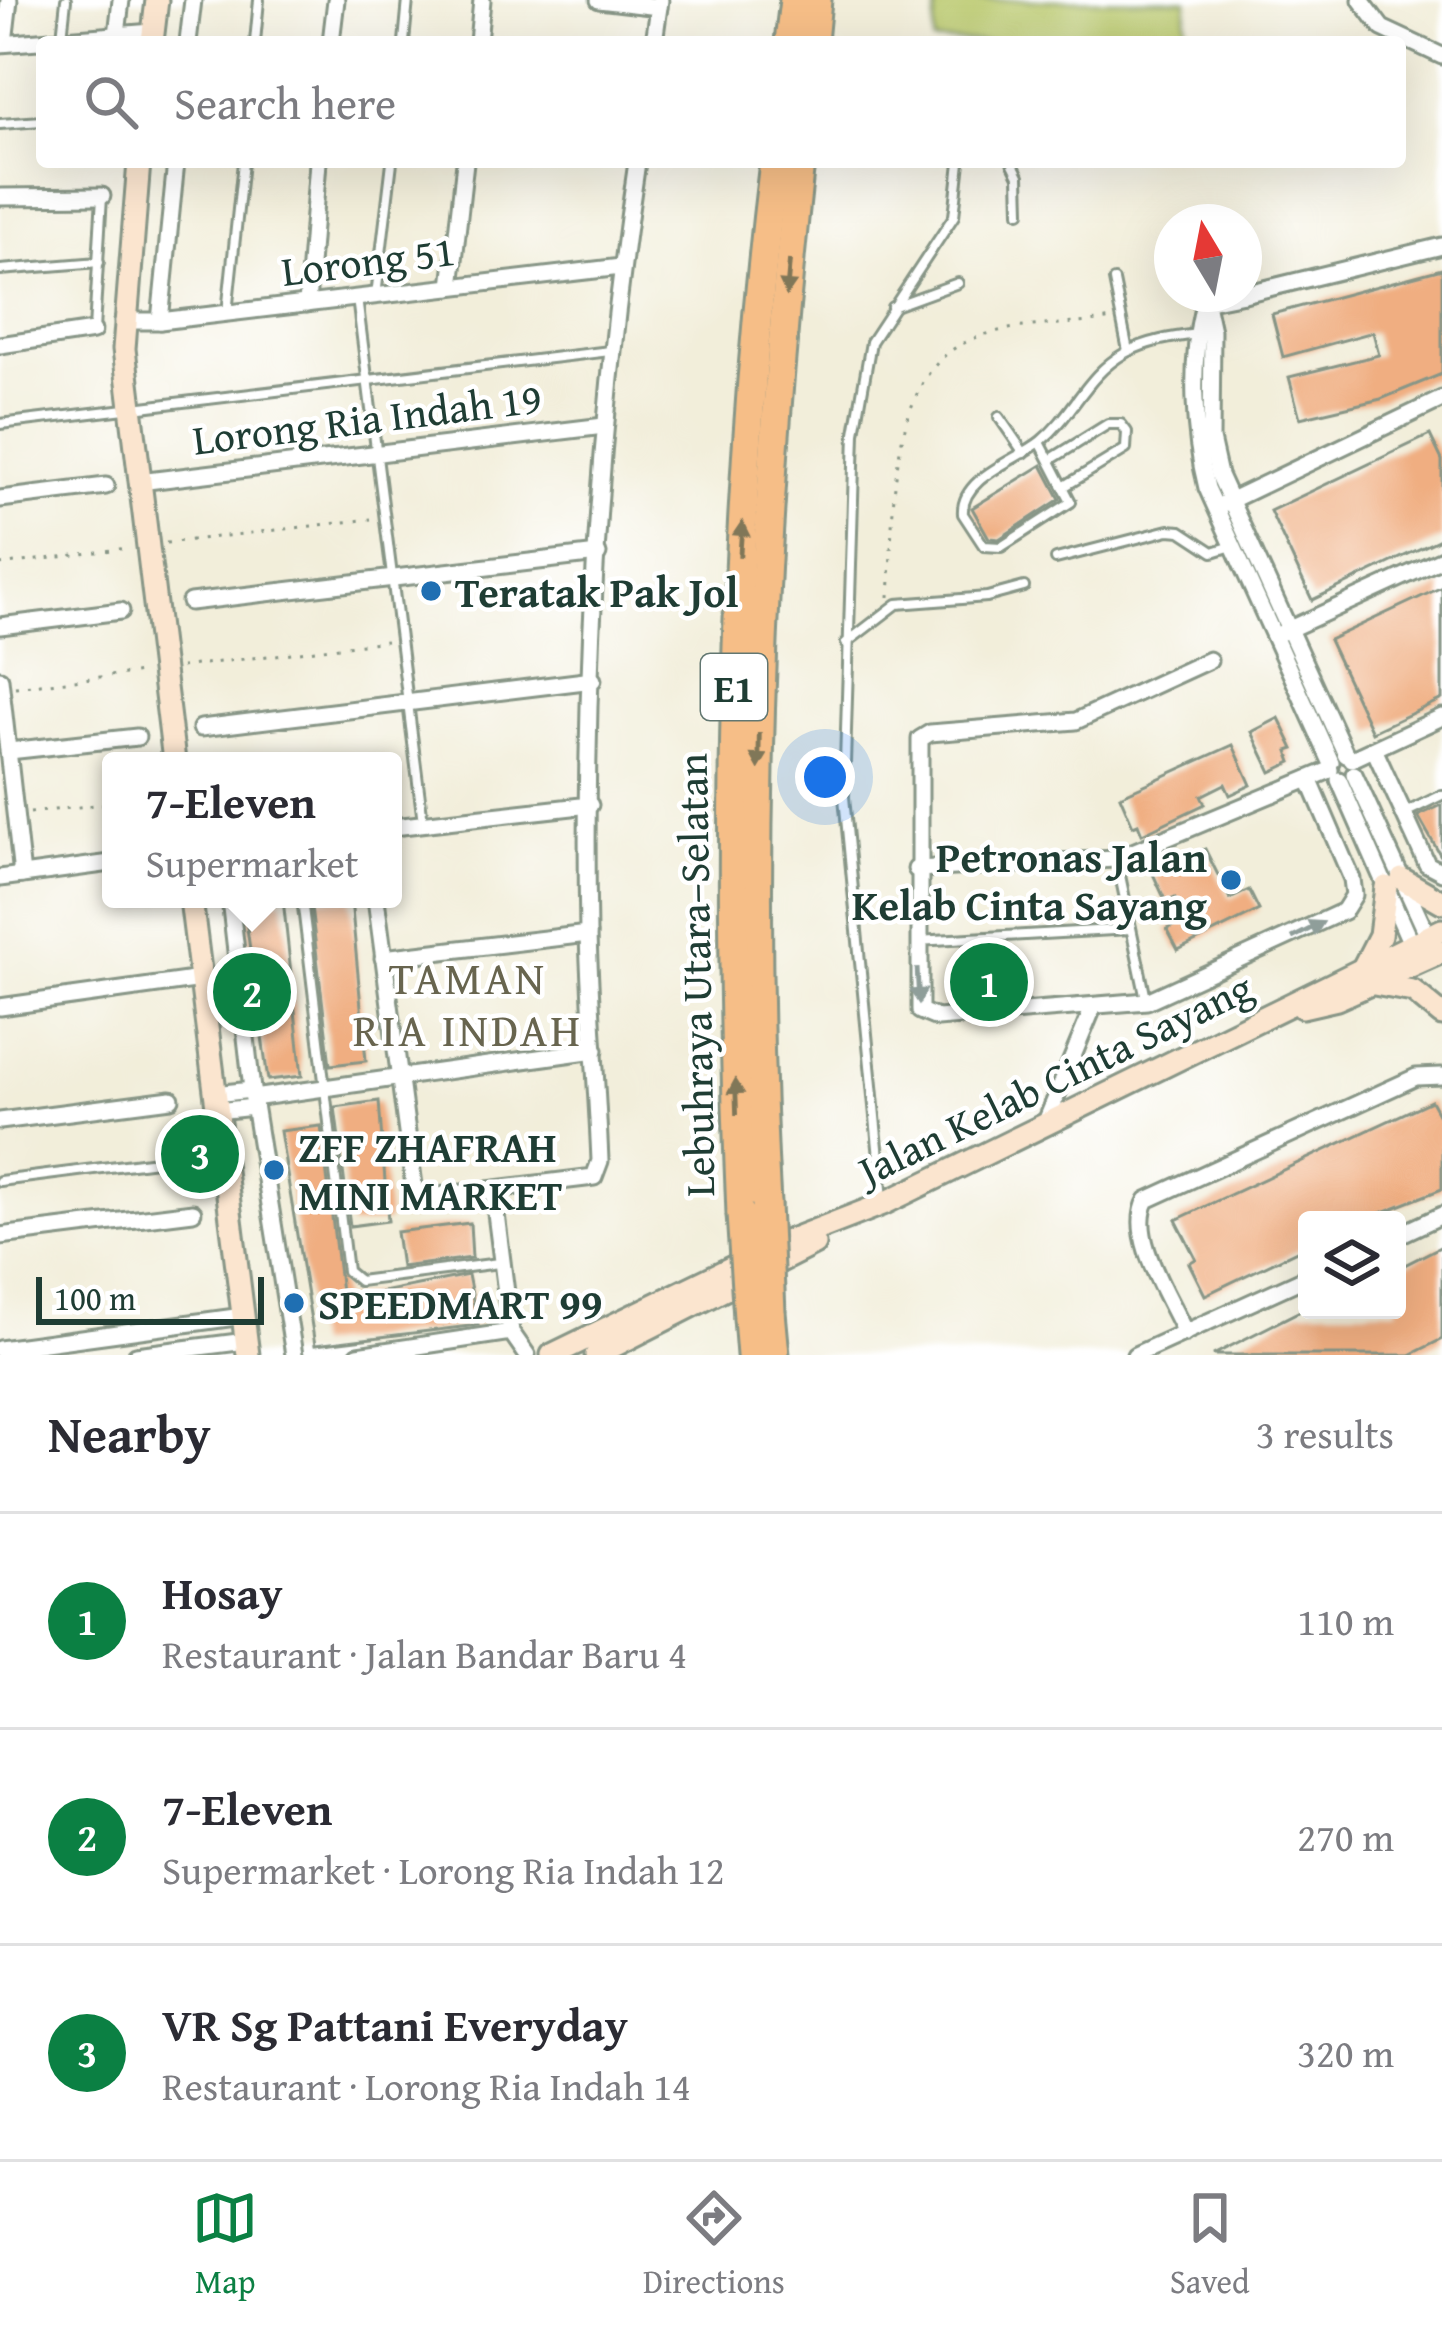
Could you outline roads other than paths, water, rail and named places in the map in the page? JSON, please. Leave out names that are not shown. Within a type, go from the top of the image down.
[{"type":"highway","points":[[789,36],[794,0]]},
{"type":"highway","points":[[814,36],[818,0]]},
{"type":"highway","name":"Lebuhraya Utara–Selatan","points":[[751,1355],[760,1315],[731,950],[734,675],[751,395],[773,168]]},
{"type":"highway","name":"Lebuhraya Utara–Selatan","points":[[753,1209],[760,675],[777,392],[799,168]]},
{"type":"highway","name":"Lebuhraya Utara–Selatan","points":[[760,1315],[775,1355]]},
{"type":"main road","points":[[153,36],[157,0]]},
{"type":"main road","points":[[139,168],[123,321],[173,752]]},
{"type":"main road","points":[[1442,902],[1394,883],[1368,975],[1412,991],[1442,1014]]},
{"type":"main road","points":[[192,908],[247,1348]]},
{"type":"main road","points":[[1432,950],[1442,1014]]},
{"type":"main road","name":"Jalan Kelab Cinta Sayang","points":[[552,1355],[781,1244],[883,1204],[1290,1009],[1432,950]]},
{"type":"main road","name":"Jalan Kelab Cinta Sayang","points":[[596,1355],[833,1234],[855,1217]]},
{"type":"street","points":[[9,0],[2,44],[36,41]]},
{"type":"street","points":[[117,35],[121,0]]},
{"type":"street","points":[[189,36],[193,0]]},
{"type":"street","points":[[332,36],[336,0]]},
{"type":"street","points":[[479,36],[482,0]]},
{"type":"street","points":[[599,0],[660,3],[655,36]]},
{"type":"street","points":[[1360,0],[1382,28],[1399,36]]},
{"type":"street","points":[[1375,36],[1382,28]]},
{"type":"street","points":[[103,36],[135,36]]},
{"type":"street","points":[[1406,39],[1442,56]]},
{"type":"street","points":[[160,321],[175,168]]},
{"type":"street","points":[[307,304],[318,168]]},
{"type":"street","points":[[451,287],[464,168]]},
{"type":"street","points":[[377,908],[415,1192],[421,1198],[597,1174],[588,934],[593,680],[610,351],[636,168]]},
{"type":"street","points":[[0,197],[102,196]]},
{"type":"street","points":[[1262,290],[1442,246]]},
{"type":"street","name":"Lorong 51","points":[[123,321],[160,321],[621,267]]},
{"type":"street","points":[[1204,312],[1199,448],[1394,883],[1432,950]]},
{"type":"street","points":[[0,345],[93,331]]},
{"type":"street","points":[[1222,505],[1442,399]]},
{"type":"street","name":"Lorong Ria Indah 19","points":[[139,482],[604,426]]},
{"type":"street","points":[[0,499],[106,486]]},
{"type":"street","points":[[1222,505],[1233,545],[1281,633]]},
{"type":"street","points":[[190,602],[598,554]]},
{"type":"street","points":[[1281,633],[1442,560]]},
{"type":"street","points":[[0,626],[121,611]]},
{"type":"street","points":[[1209,659],[1076,721],[930,733],[920,739],[916,941],[918,1001],[925,1016],[1092,1010],[1147,1001],[1306,932],[1348,905],[1352,879],[1309,779]]},
{"type":"street","points":[[0,679],[22,875]]},
{"type":"street","points":[[202,728],[593,680]]},
{"type":"street","points":[[916,869],[1116,860],[1342,767],[1442,717]]},
{"type":"street","points":[[9,751],[136,736]]},
{"type":"street","points":[[1374,749],[1427,864],[1442,872]]},
{"type":"street","points":[[402,826],[590,805]]},
{"type":"street","points":[[0,878],[102,864]]},
{"type":"street","points":[[231,908],[253,1098],[294,1355]]},
{"type":"street","points":[[383,958],[588,934]]},
{"type":"street","points":[[0,1007],[201,979]]},
{"type":"street","points":[[1044,1127],[1092,1010]]},
{"type":"street","points":[[216,1103],[595,1050]]},
{"type":"street","points":[[1185,1333],[1143,1236],[1141,1211],[1147,1200],[1416,1077],[1439,1074]]},
{"type":"street","points":[[0,1121],[171,1099]]},
{"type":"street","points":[[493,1190],[511,1332],[527,1355]]},
{"type":"street","points":[[0,1236],[193,1212]]},
{"type":"street","points":[[1406,1232],[1442,1215]]},
{"type":"street","points":[[1135,1355],[1298,1281]]},
{"type":"street","points":[[0,1349],[244,1316]]},
{"type":"street","points":[[358,1355],[511,1332]]},
{"type":"street","points":[[136,1355],[247,1348]]},
{"type":"lane","points":[[62,36],[66,0]]},
{"type":"lane","points":[[256,36],[260,0]]},
{"type":"lane","points":[[405,36],[408,0]]},
{"type":"lane","points":[[0,124],[36,121]]},
{"type":"lane","points":[[227,313],[242,168]]},
{"type":"lane","points":[[376,296],[391,168]]},
{"type":"lane","points":[[883,1204],[844,797],[845,644],[859,390],[871,342],[954,216],[959,168]]},
{"type":"lane","points":[[1015,168],[1020,212]]},
{"type":"lane","points":[[93,331],[102,196]]},
{"type":"lane","points":[[0,270],[100,262]]},
{"type":"lane","points":[[1114,281],[1128,351]]},
{"type":"lane","points":[[891,307],[958,283]]},
{"type":"lane","points":[[357,298],[423,823]]},
{"type":"lane","points":[[1040,442],[1071,502],[1001,547],[984,546],[962,514],[964,497],[1040,442],[1084,384],[1128,351],[1204,332]]},
{"type":"lane","points":[[0,424],[610,351]]},
{"type":"lane","points":[[999,417],[1024,452]]},
{"type":"lane","points":[[1051,460],[1108,424],[1121,424],[1127,432],[1126,448],[1065,486]]},
{"type":"lane","points":[[1057,560],[1169,530],[1181,531],[1213,552],[1233,545]]},
{"type":"lane","points":[[845,644],[897,604],[987,597],[1024,586]]},
{"type":"lane","points":[[1404,814],[1442,795]]},
{"type":"lane","points":[[1116,860],[1147,1001]]},
{"type":"lane","points":[[303,908],[350,1276],[359,1281],[502,1263]]},
{"type":"lane","points":[[916,941],[1131,929]]},
{"type":"lane","points":[[0,1181],[222,1152]]},
{"type":"place","name":"Teratak Pak Jol","points":[[431,591]]},
{"type":"place","name":"Petronas Jalan Kelab Cinta Sayang","points":[[1231,880]]},
{"type":"place","name":"Hosay","points":[[989,982]]},
{"type":"place","name":"7-Eleven","points":[[252,992]]},
{"type":"place","name":"VR Sg Pattani Everyday","points":[[200,1154]]},
{"type":"place","name":"ZFF ZHAFRAH MINI MARKET","points":[[274,1170]]},
{"type":"place","name":"SPEEDMART 99","points":[[294,1303]]},
{"type":"district","name":"TAMAN RIA INDAH","points":[[468,1003]]}]
